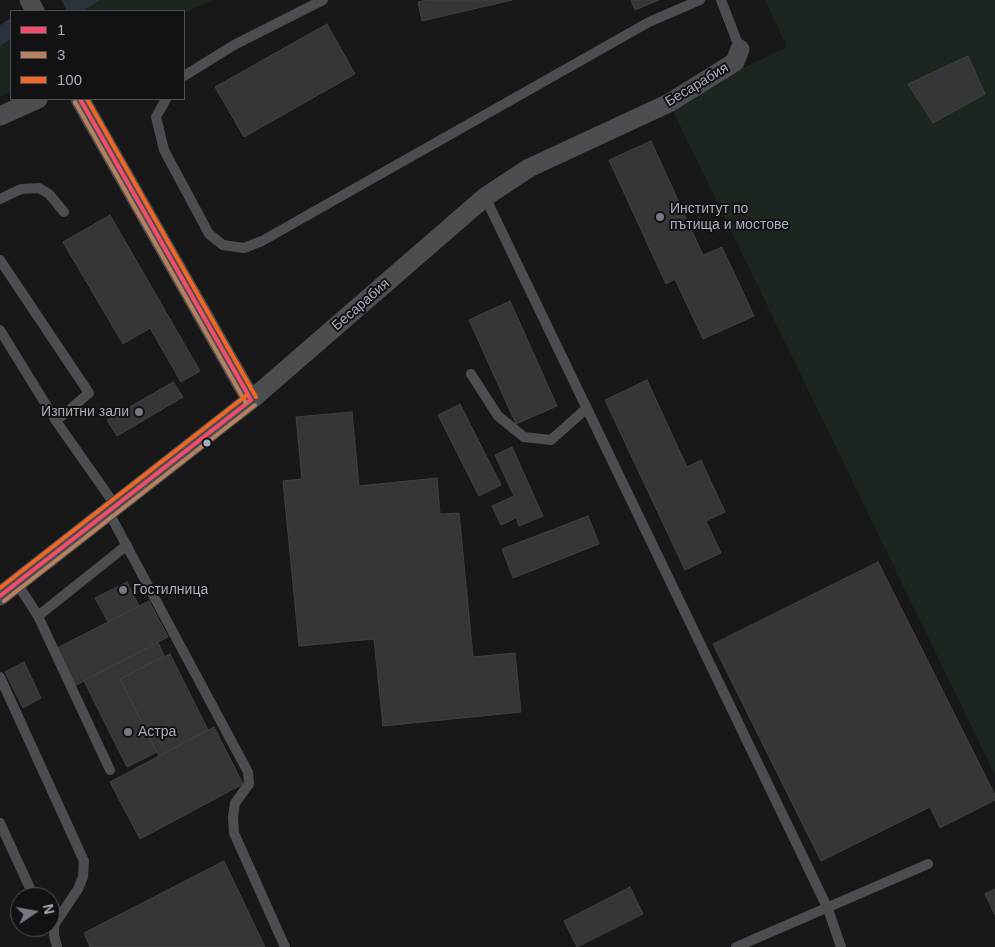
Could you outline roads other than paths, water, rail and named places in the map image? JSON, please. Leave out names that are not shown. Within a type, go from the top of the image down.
[{"type":"street","name":"Бесарабия","points":[[0,596],[251,400],[485,197],[529,168],[669,103],[735,62],[740,49]]},
{"type":"street","points":[[0,116],[36,100]]},
{"type":"street","points":[[81,100],[251,400]]},
{"type":"lane","points":[[185,75],[234,45],[323,0]]},
{"type":"lane","points":[[165,100],[156,117],[164,150],[209,234],[223,245],[244,248],[262,241],[649,22],[700,0]]},
{"type":"lane","points":[[721,0],[740,49]]},
{"type":"lane","points":[[0,199],[21,189],[39,188],[49,194],[64,212]]},
{"type":"lane","points":[[485,197],[828,909],[840,947]]},
{"type":"lane","points":[[0,260],[89,393],[56,421]]},
{"type":"lane","points":[[0,330],[111,508],[127,545],[248,772],[250,784],[235,803],[233,817],[234,833],[285,947]]},
{"type":"lane","points":[[471,374],[498,416],[524,437],[551,440],[587,408]]},
{"type":"lane","points":[[38,616],[127,545]]},
{"type":"lane","points":[[17,583],[38,616],[110,770]]},
{"type":"lane","points":[[0,677],[84,861],[83,877],[78,889],[60,908]]},
{"type":"lane","points":[[0,707],[10,700]]},
{"type":"lane","points":[[0,823],[29,887]]},
{"type":"lane","points":[[736,947],[828,909],[928,864]]},
{"type":"place","name":"Институт по пътища и мостове","points":[[660,217]]},
{"type":"place","name":"Изпитни зали","points":[[139,412]]},
{"type":"place","name":"Гостилница","points":[[123,590]]},
{"type":"place","name":"Астра","points":[[128,732]]}]
